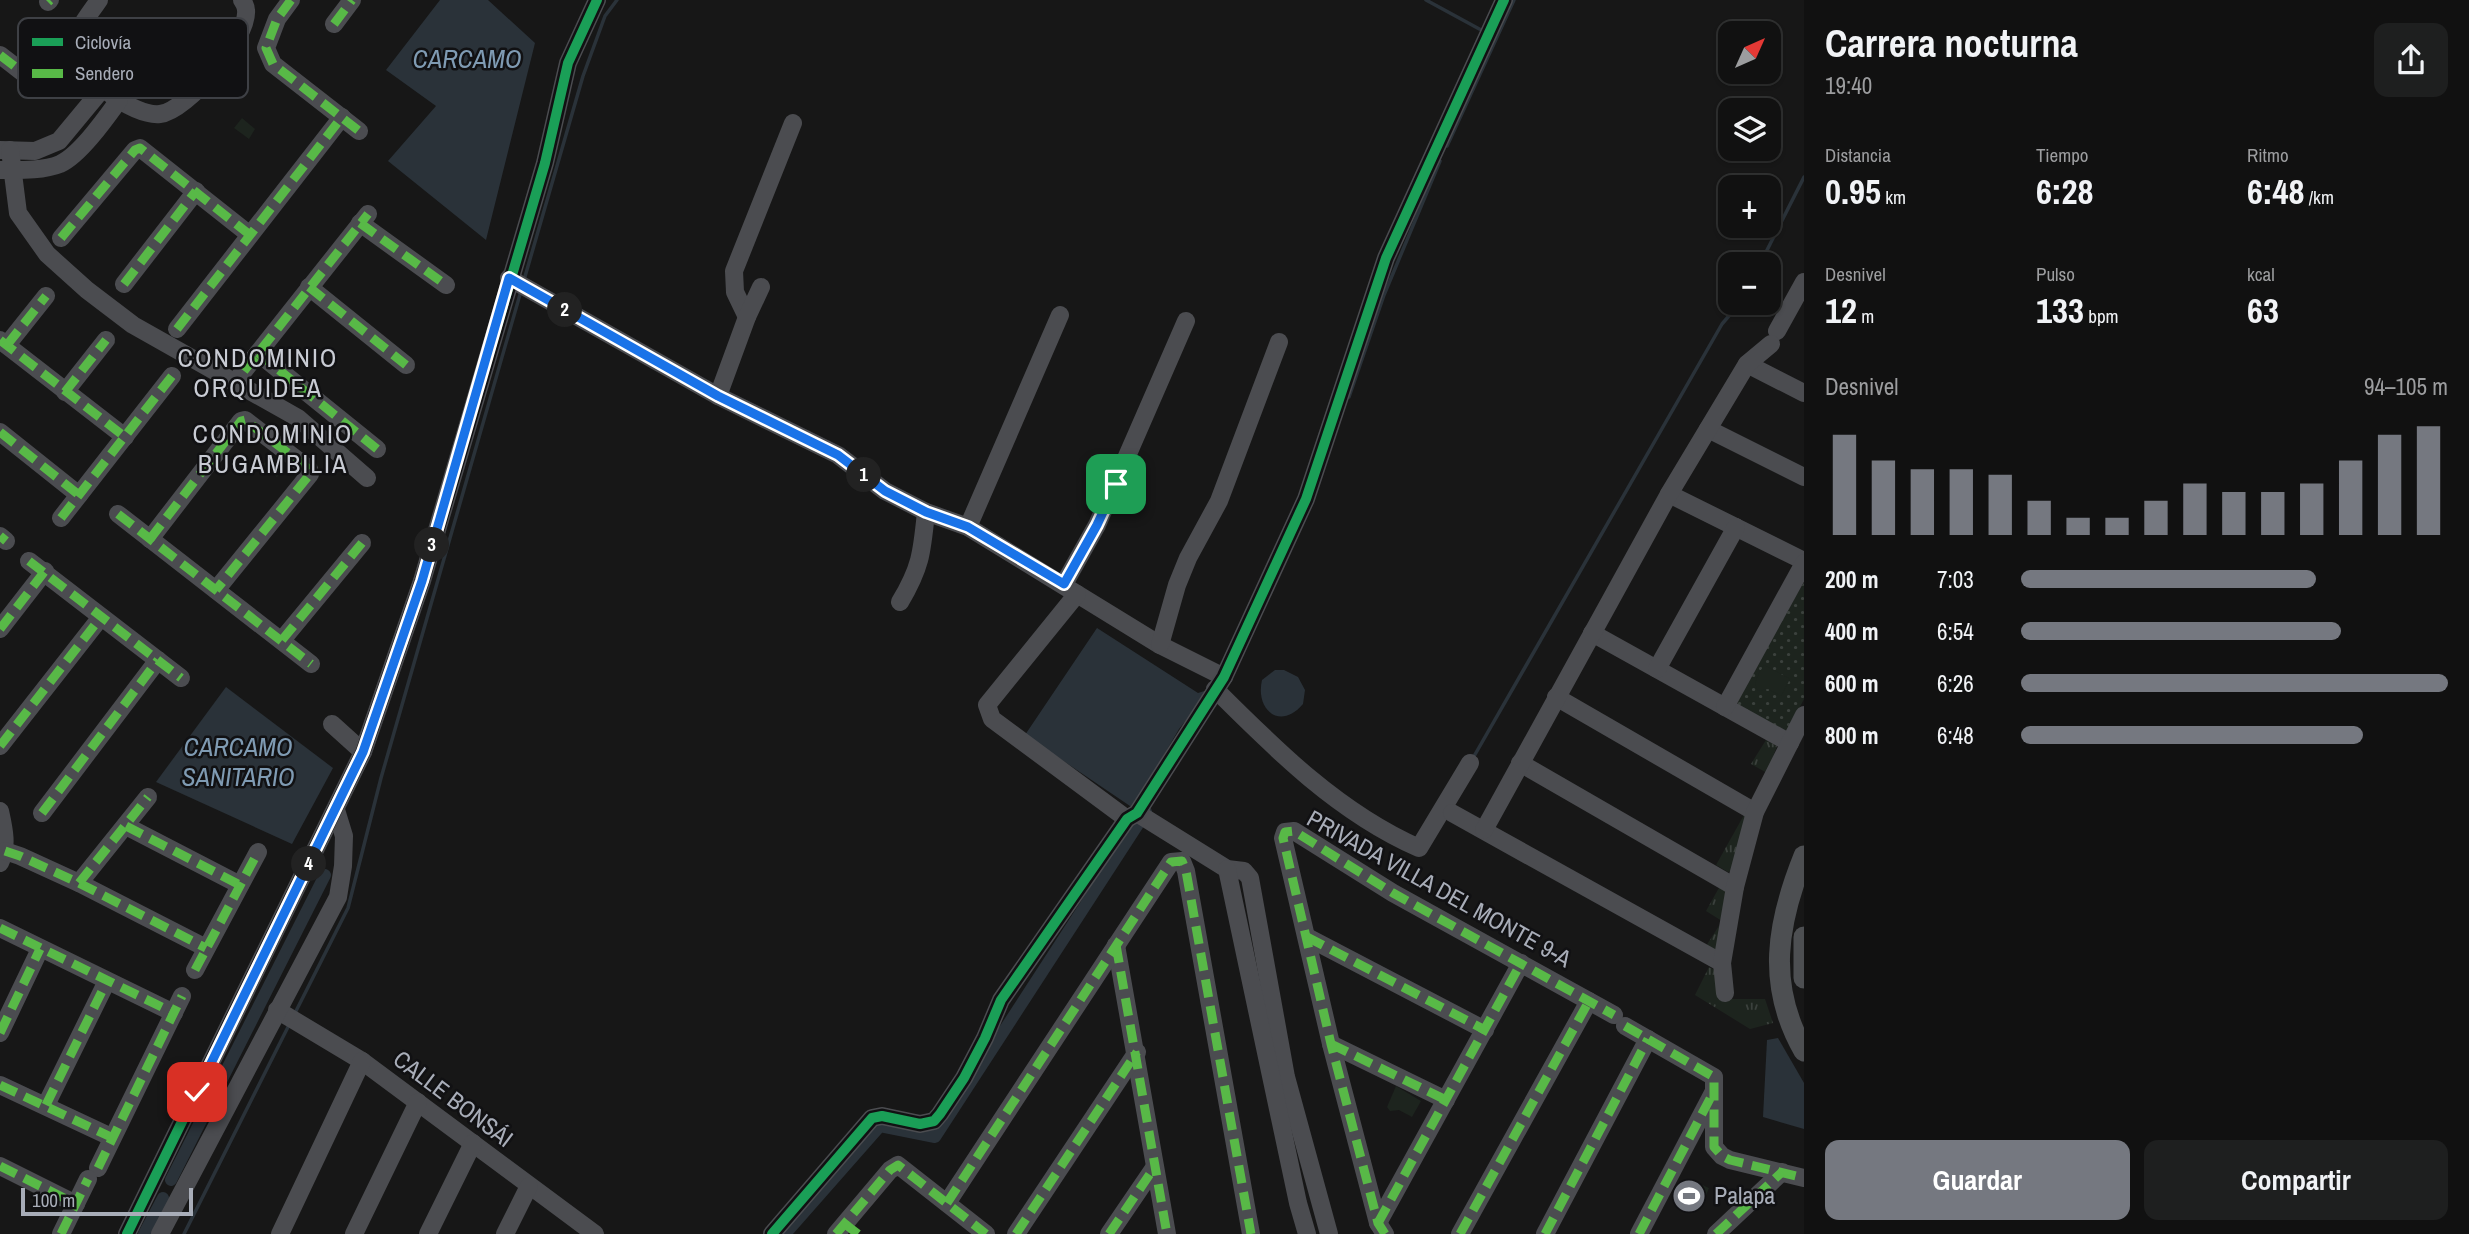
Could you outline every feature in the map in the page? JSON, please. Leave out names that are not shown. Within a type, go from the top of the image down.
[{"type":"main road","points":[[1802,865],[1782,926],[1778,970],[1787,1016],[1804,1051]]},
{"type":"main road","points":[[1804,937],[1804,978]]},
{"type":"street","points":[[87,18],[99,0]]},
{"type":"street","points":[[292,0],[277,19],[266,48],[273,64],[359,131]]},
{"type":"street","points":[[127,1234],[363,752],[422,581],[545,163],[568,63],[597,0]]},
{"type":"street","points":[[772,1234],[872,1118],[882,1116],[920,1124],[934,1121],[964,1078],[1001,1000],[1013,981],[1132,816],[1219,683],[1306,499],[1386,257],[1504,0]]},
{"type":"street","points":[[334,24],[346,2]]},
{"type":"street","points":[[244,5],[277,19]]},
{"type":"street","points":[[0,55],[18,69]]},
{"type":"street","points":[[95,98],[59,141],[35,150],[5,150],[6,170],[18,214],[47,254],[87,290],[134,326],[239,376],[287,431],[309,469],[310,474],[216,590]]},
{"type":"street","points":[[116,98],[138,110],[160,114],[188,98]]},
{"type":"street","points":[[6,170],[60,164],[75,153],[119,100]]},
{"type":"street","points":[[177,329],[342,117]]},
{"type":"street","points":[[747,317],[735,292],[734,271],[793,123]]},
{"type":"street","points":[[61,239],[135,150],[140,148],[250,235]]},
{"type":"street","points":[[124,284],[196,191]]},
{"type":"street","points":[[239,376],[364,219],[446,285]]},
{"type":"street","points":[[509,278],[718,396],[838,455],[885,491],[926,512],[968,527],[1160,645],[1219,683],[1287,760],[1340,803],[1396,838],[1419,848],[1470,763]]},
{"type":"street","points":[[1484,830],[1669,494],[1747,364],[1774,338],[1798,306],[1804,282]]},
{"type":"street","points":[[309,287],[406,365]]},
{"type":"street","points":[[718,396],[761,287]]},
{"type":"street","points":[[46,296],[4,342],[125,438]]},
{"type":"street","points":[[968,527],[1060,315]]},
{"type":"street","points":[[1186,321],[1070,589],[987,705],[992,719],[1132,816],[1227,869],[1271,1038],[1307,1234]]},
{"type":"street","points":[[65,391],[106,340]]},
{"type":"street","points":[[1160,645],[1177,585],[1188,558],[1219,501],[1279,342]]},
{"type":"street","points":[[258,353],[377,449]]},
{"type":"street","points":[[1747,364],[1804,393]]},
{"type":"street","points":[[61,518],[173,376]]},
{"type":"street","points":[[150,539],[241,421],[287,431],[367,478]]},
{"type":"street","points":[[1708,429],[1804,477]]},
{"type":"street","points":[[0,432],[79,495]]},
{"type":"street","points":[[1669,494],[1804,562],[1725,707]]},
{"type":"street","points":[[900,602],[915,578],[921,555],[926,512]]},
{"type":"street","points":[[118,513],[311,664]]},
{"type":"street","points":[[1657,669],[1736,527]]},
{"type":"street","points":[[282,640],[362,543]]},
{"type":"street","points":[[29,561],[181,678]]},
{"type":"street","points":[[0,629],[45,571]]},
{"type":"street","points":[[0,746],[101,617]]},
{"type":"street","points":[[1592,633],[1790,743]]},
{"type":"street","points":[[42,813],[158,660]]},
{"type":"street","points":[[1556,697],[1755,812]]},
{"type":"street","points":[[1725,993],[1722,963],[1735,887],[1755,812],[1804,715]]},
{"type":"street","points":[[332,724],[363,752]]},
{"type":"street","points":[[1520,763],[1735,887]]},
{"type":"street","points":[[79,883],[148,797]]},
{"type":"street","points":[[160,1234],[338,897],[344,836],[335,810]]},
{"type":"street","points":[[0,811],[9,857],[79,883],[206,948]]},
{"type":"street","points":[[1452,813],[1722,963]]},
{"type":"street","points":[[126,826],[240,885]]},
{"type":"street","name":"PRIVADA VILLA DEL MONTE 9-A","points":[[1381,1228],[1331,1044],[1283,838],[1286,832],[1292,831],[1393,893],[1589,1001],[1714,1077],[1715,1090]]},
{"type":"street","points":[[195,970],[258,852]]},
{"type":"street","points":[[947,1203],[1171,863],[1182,861],[1186,871],[1251,1234]]},
{"type":"street","points":[[0,928],[107,981],[178,1004],[61,1234]]},
{"type":"street","points":[[1307,937],[1485,1030]]},
{"type":"street","points":[[1116,945],[1167,1234]]},
{"type":"street","points":[[0,1033],[40,949]]},
{"type":"street","name":"PRIVADA VILLA DEL MONTE 9-A","points":[[1381,1228],[1446,1100],[1521,963]]},
{"type":"street","points":[[46,1105],[107,981]]},
{"type":"street","name":"PRIVADA VILLA DEL MONTE 9-A","points":[[1460,1234],[1589,1001]]},
{"type":"street","name":"CALLE BONSÁI","points":[[277,1010],[362,1061],[588,1232]]},
{"type":"street","points":[[1271,1038],[1286,1077],[1329,1234]]},
{"type":"street","points":[[1545,1234],[1648,1039]]},
{"type":"street","points":[[1331,1044],[1446,1100]]},
{"type":"street","points":[[1016,1234],[1136,1052]]},
{"type":"street","points":[[280,1234],[362,1061]]},
{"type":"street","points":[[0,1085],[111,1137]]},
{"type":"street","points":[[1715,1090],[1713,1142],[1717,1151],[1730,1160],[1804,1178]]},
{"type":"street","points":[[1639,1234],[1715,1090]]},
{"type":"street","points":[[354,1234],[418,1102]]},
{"type":"street","points":[[428,1234],[473,1143]]},
{"type":"street","points":[[847,1230],[890,1170],[898,1165],[986,1234]]},
{"type":"street","points":[[0,1167],[76,1204]]},
{"type":"street","points":[[1110,1234],[1154,1168]]},
{"type":"street","points":[[1716,1234],[1782,1172]]},
{"type":"street","points":[[150,1186],[182,1191]]},
{"type":"street","points":[[505,1234],[529,1186]]},
{"type":"green space","points":[[242,118],[255,129],[249,139],[234,128]]},
{"type":"green space","points":[[269,458],[283,469],[277,477],[262,466]]},
{"type":"green space","points":[[1804,582],[1804,699],[1788,730],[1783,732],[1738,707],[1737,700]]},
{"type":"green space","points":[[1764,665],[1790,679],[1781,696],[1768,689],[1758,691],[1756,681]]},
{"type":"green space","points":[[1766,740],[1777,746],[1767,773],[1751,764]]},
{"type":"green space","points":[[1744,815],[1748,820],[1733,870],[1728,872],[1716,865]]},
{"type":"green space","points":[[1720,886],[1728,894],[1719,947],[1714,950],[1706,946],[1722,921],[1706,911]]},
{"type":"green space","points":[[1709,967],[1715,970],[1723,999],[1765,999],[1773,1023],[1750,1029],[1695,995]]},
{"type":"green space","points":[[1396,1086],[1421,1101],[1412,1117],[1399,1110],[1390,1111],[1387,1107]]},
{"type":"green space","name":"Palapa","points":[[1690,1179],[1709,1188],[1705,1198],[1699,1194],[1691,1211],[1678,1202]]},
{"type":"water","name":"CARCAMO","points":[[440,0],[488,0],[535,43],[486,240],[388,161],[436,106],[386,70]]},
{"type":"water","points":[[1097,628],[1198,693],[1211,689],[1179,729],[1133,808],[1025,735]]},
{"type":"water","points":[[1275,670],[1284,670],[1298,677],[1305,690],[1303,704],[1286,716],[1271,713],[1262,700],[1262,680]]},
{"type":"water","name":"CARCAMO SANITARIO","points":[[226,687],[333,768],[292,844],[156,782]]},
{"type":"water","points":[[1778,1038],[1804,1083],[1804,1129],[1763,1117],[1767,1040]]},
{"type":"waterway","points":[[524,280],[583,76],[605,16],[617,0]]},
{"type":"waterway","points":[[1426,0],[1483,31]]},
{"type":"waterway","points":[[1447,146],[1514,0]]},
{"type":"waterway","points":[[1349,397],[1384,295],[1440,161]]},
{"type":"waterway","points":[[1766,252],[1804,177]]},
{"type":"waterway","points":[[295,1013],[348,908],[381,778],[521,291]]},
{"type":"waterway","points":[[1473,758],[1722,324],[1730,315]]},
{"type":"waterway","points":[[785,1234],[880,1126],[935,1137],[1146,812]]},
{"type":"waterway","points":[[171,1180],[325,875]]},
{"type":"waterway","points":[[184,1234],[290,1023]]},
{"type":"waterway","points":[[144,1234],[163,1198]]},
{"type":"marked path","points":[[291,0],[277,19],[266,48],[273,64],[359,131]]},
{"type":"marked path","points":[[334,24],[352,0]]},
{"type":"marked path","points":[[0,55],[18,69]]},
{"type":"marked path","points":[[177,329],[342,117]]},
{"type":"marked path","points":[[61,238],[135,150],[140,148],[250,235]]},
{"type":"marked path","points":[[124,284],[196,191]]},
{"type":"marked path","points":[[244,371],[368,214]]},
{"type":"marked path","points":[[360,223],[446,285]]},
{"type":"marked path","points":[[309,287],[406,365]]},
{"type":"marked path","points":[[7,345],[46,296]]},
{"type":"marked path","points":[[0,340],[125,437]]},
{"type":"marked path","points":[[65,392],[106,340]]},
{"type":"marked path","points":[[258,353],[377,449]]},
{"type":"marked path","points":[[61,518],[172,376]]},
{"type":"marked path","points":[[150,539],[241,421],[245,420],[309,469],[310,474],[216,590]]},
{"type":"marked path","points":[[0,432],[79,495]]},
{"type":"marked path","points":[[118,514],[311,664]]},
{"type":"marked path","points":[[0,536],[6,541]]},
{"type":"marked path","points":[[282,640],[362,543]]},
{"type":"marked path","points":[[29,561],[181,678]]},
{"type":"marked path","points":[[0,629],[45,571]]},
{"type":"marked path","points":[[0,746],[101,617]]},
{"type":"marked path","points":[[42,813],[158,660]]},
{"type":"marked path","points":[[79,883],[148,797]]},
{"type":"marked path","points":[[126,826],[240,885]]},
{"type":"marked path","points":[[1385,1234],[1378,1223],[1331,1044],[1283,838],[1285,832],[1294,831],[1393,893],[1614,1015]]},
{"type":"marked path","points":[[5,851],[79,883],[206,948]]},
{"type":"marked path","points":[[195,970],[258,852]]},
{"type":"marked path","points":[[947,1203],[1171,862],[1182,861],[1186,871],[1251,1234]]},
{"type":"marked path","points":[[0,928],[174,1013]]},
{"type":"marked path","points":[[1307,937],[1485,1030]]},
{"type":"marked path","points":[[1116,945],[1167,1234]]},
{"type":"marked path","points":[[0,1033],[40,949]]},
{"type":"marked path","points":[[1378,1223],[1521,963]]},
{"type":"marked path","points":[[46,1105],[107,981]]},
{"type":"marked path","points":[[98,1168],[182,996]]},
{"type":"marked path","points":[[1460,1234],[1589,1001]]},
{"type":"marked path","points":[[1625,1026],[1714,1077],[1714,1147],[1722,1156],[1804,1178]]},
{"type":"marked path","points":[[1545,1234],[1648,1039]]},
{"type":"marked path","points":[[1331,1044],[1446,1100]]},
{"type":"marked path","points":[[1016,1234],[1137,1052]]},
{"type":"marked path","points":[[0,1085],[111,1137]]},
{"type":"marked path","points":[[1639,1234],[1713,1093]]},
{"type":"marked path","points":[[836,1234],[890,1170],[898,1165],[986,1234]]},
{"type":"marked path","points":[[0,1166],[76,1204]]},
{"type":"marked path","points":[[1109,1234],[1154,1168]]},
{"type":"marked path","points":[[1716,1234],[1782,1172]]},
{"type":"marked path","points":[[61,1234],[88,1179]]},
{"type":"marked path","points":[[845,1224],[858,1234]]},
{"type":"cycle path","points":[[127,1234],[363,752],[422,581],[545,163],[568,63],[597,0]]},
{"type":"cycle path","points":[[772,1234],[872,1118],[882,1116],[920,1124],[934,1121],[940,1114],[964,1078],[1001,1000],[1127,819],[1137,813],[1224,677],[1306,499],[1386,258],[1504,0]]},
{"type":"place","name":"Palapa","points":[[1689,1196]]},
{"type":"district","name":"CONDOMINIO ORQUIDEA","points":[[258,373]]},
{"type":"district","name":"CONDOMINIO BUGAMBILIA","points":[[273,449]]},
{"type":"route","points":[[197,1092],[363,752],[422,581],[509,278],[718,396],[838,455],[885,491],[926,512],[968,527],[1064,584],[1116,484]]}]
